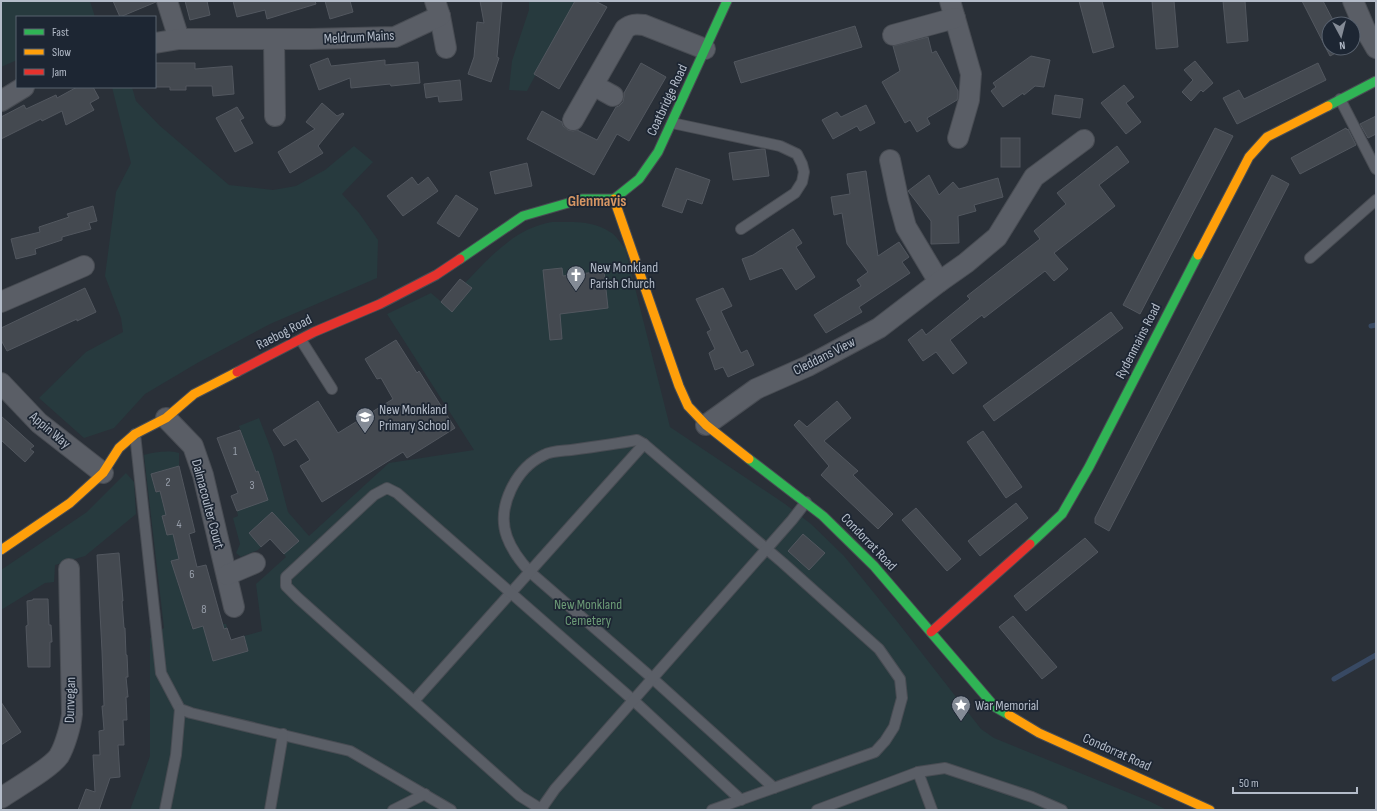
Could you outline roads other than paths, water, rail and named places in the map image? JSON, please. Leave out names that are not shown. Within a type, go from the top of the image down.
[{"type":"main road","name":"Coatbridge Road","points":[[614,199],[639,179],[658,152],[727,1]]},
{"type":"main road","name":"Rydenmains Road","points":[[931,632],[1062,514],[1092,461],[1248,157],[1267,137],[1376,81]]},
{"type":"main road","name":"Raebog Road","points":[[1,550],[70,503],[103,473],[119,448],[135,434],[166,418],[194,394],[314,332],[380,304],[436,275],[523,216],[582,199],[614,199]]},
{"type":"main road","name":"Condorrat Road","points":[[614,199],[679,386],[688,406],[706,425],[823,516],[874,566],[995,707],[1039,733],[1210,810]]},
{"type":"street","points":[[168,1],[179,39]]},
{"type":"street","points":[[1353,1],[1376,48]]},
{"type":"street","name":"Meldrum Mains","points":[[156,43],[179,39],[395,37],[437,8],[446,48]]},
{"type":"street","points":[[893,35],[953,10],[971,74],[969,100],[958,138]]},
{"type":"street","points":[[573,120],[624,29],[629,26],[636,24],[644,25],[705,49]]},
{"type":"street","points":[[274,39],[275,116]]},
{"type":"street","points":[[593,85],[613,96]]},
{"type":"street","points":[[1,101],[22,88]]},
{"type":"street","name":"Cleddans View","points":[[706,425],[756,389],[808,366],[879,328],[966,263],[997,237],[1034,177],[1084,140]]},
{"type":"street","points":[[890,160],[906,227],[939,282]]},
{"type":"street","points":[[1,302],[84,266]]},
{"type":"street","name":"Appin Way","points":[[1,383],[39,423],[103,473]]},
{"type":"street","name":"Dalmacoulter Court","points":[[166,418],[193,446],[203,475],[234,607]]},
{"type":"street","points":[[227,576],[255,563]]},
{"type":"street","name":"Dunvegan","points":[[1,798],[52,764],[59,756],[71,723],[69,569]]},
{"type":"street","points":[[1,803],[5,810]]},
{"type":"lane","points":[[1340,99],[1376,169]]},
{"type":"lane","points":[[672,123],[780,146],[797,154],[804,172],[802,182],[795,193],[741,229]]},
{"type":"lane","points":[[1310,258],[1376,200]]},
{"type":"lane","points":[[300,340],[332,389]]},
{"type":"lane","points":[[135,434],[161,673],[180,709],[176,755],[165,810]]},
{"type":"lane","points":[[712,810],[741,800],[874,752],[885,742],[894,727],[899,713],[902,698],[900,679],[879,649],[767,549],[644,444],[637,440],[545,454],[532,462],[521,474],[511,489],[506,502],[506,536],[515,555],[530,572],[652,678],[774,788]]},
{"type":"lane","points":[[414,701],[644,444]]},
{"type":"lane","points":[[741,800],[633,700],[397,493],[387,488],[374,496],[286,577],[286,586],[298,598],[520,796],[542,809],[555,789],[633,700],[652,678],[767,549],[806,502]]},
{"type":"lane","points":[[180,709],[191,713],[350,750],[451,810]]},
{"type":"lane","points":[[270,810],[283,734]]},
{"type":"lane","points":[[817,810],[918,772],[945,768],[1032,797],[1062,810]]},
{"type":"lane","points":[[918,772],[932,810]]},
{"type":"lane","points":[[393,810],[425,794]]},
{"type":"waterway","points":[[1371,326],[1376,325]]},
{"type":"waterway","points":[[1334,679],[1376,655]]},
{"type":"place","name":"New Monkland Parish Church","points":[[576,292]]},
{"type":"place","name":"New Monkland Primary School","points":[[365,434]]},
{"type":"place","name":"War Memorial","points":[[961,722]]},
{"type":"district","name":"Glenmavis","points":[[597,201]]},
{"type":"park label","name":"New Monkland Cemetery","points":[[588,612]]}]
